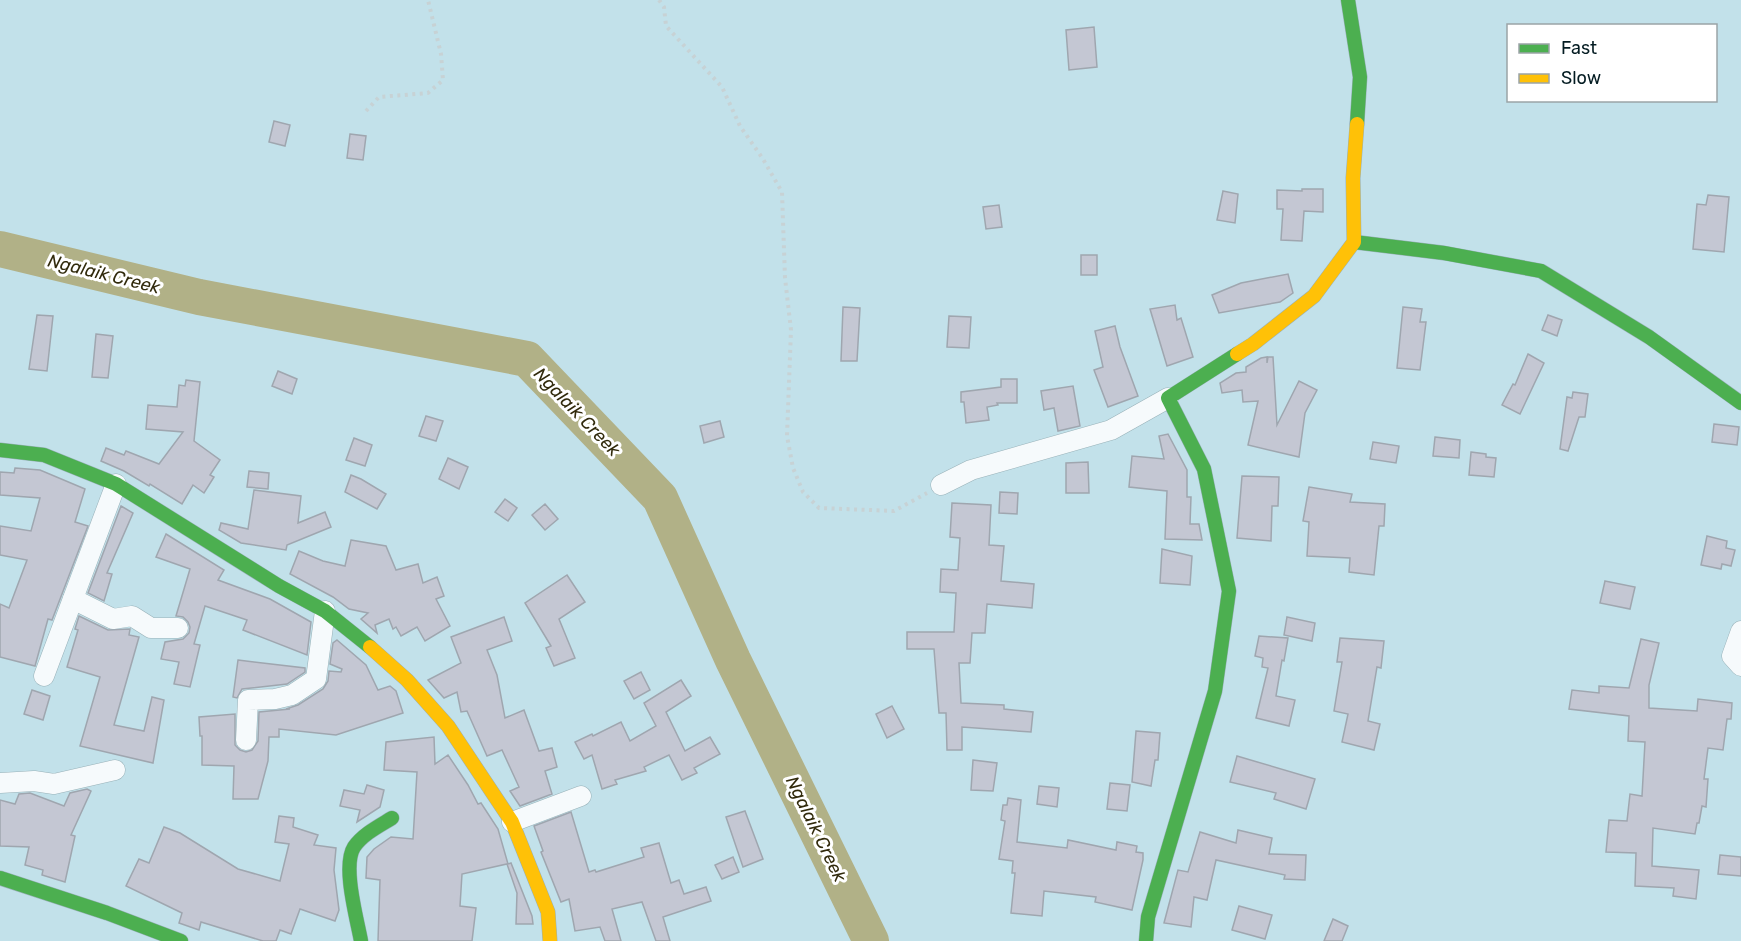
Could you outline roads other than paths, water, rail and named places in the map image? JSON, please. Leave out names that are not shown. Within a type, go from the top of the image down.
[{"type":"street","points":[[941,485],[971,470],[1111,430],[1168,398],[1252,344],[1314,296],[1354,242],[1353,178],[1360,77],[1348,0]]},
{"type":"street","points":[[1354,242],[1444,254],[1541,271],[1649,337],[1741,403]]},
{"type":"street","points":[[1146,941],[1148,917],[1215,691],[1229,591],[1204,469],[1168,398]]},
{"type":"street","points":[[0,450],[44,455],[116,484],[279,586],[325,611],[407,680],[441,719],[512,822],[548,912],[550,941]]},
{"type":"street","points":[[44,676],[116,484]]},
{"type":"street","points":[[73,599],[113,619],[132,616],[152,628],[178,628]]},
{"type":"street","points":[[246,740],[248,700],[275,699],[292,695],[316,679],[325,611]]},
{"type":"street","points":[[1741,631],[1732,656],[1741,666]]},
{"type":"street","points":[[0,783],[33,781],[54,784],[116,770]]},
{"type":"street","points":[[512,822],[581,795]]},
{"type":"street","points":[[361,941],[350,865],[352,851],[364,837],[392,818]]},
{"type":"street","points":[[0,878],[107,913],[181,941]]},
{"type":"waterway","name":"Ngalaik Creek","points":[[0,249],[199,297],[527,359],[660,498],[733,660],[871,941]]}]
